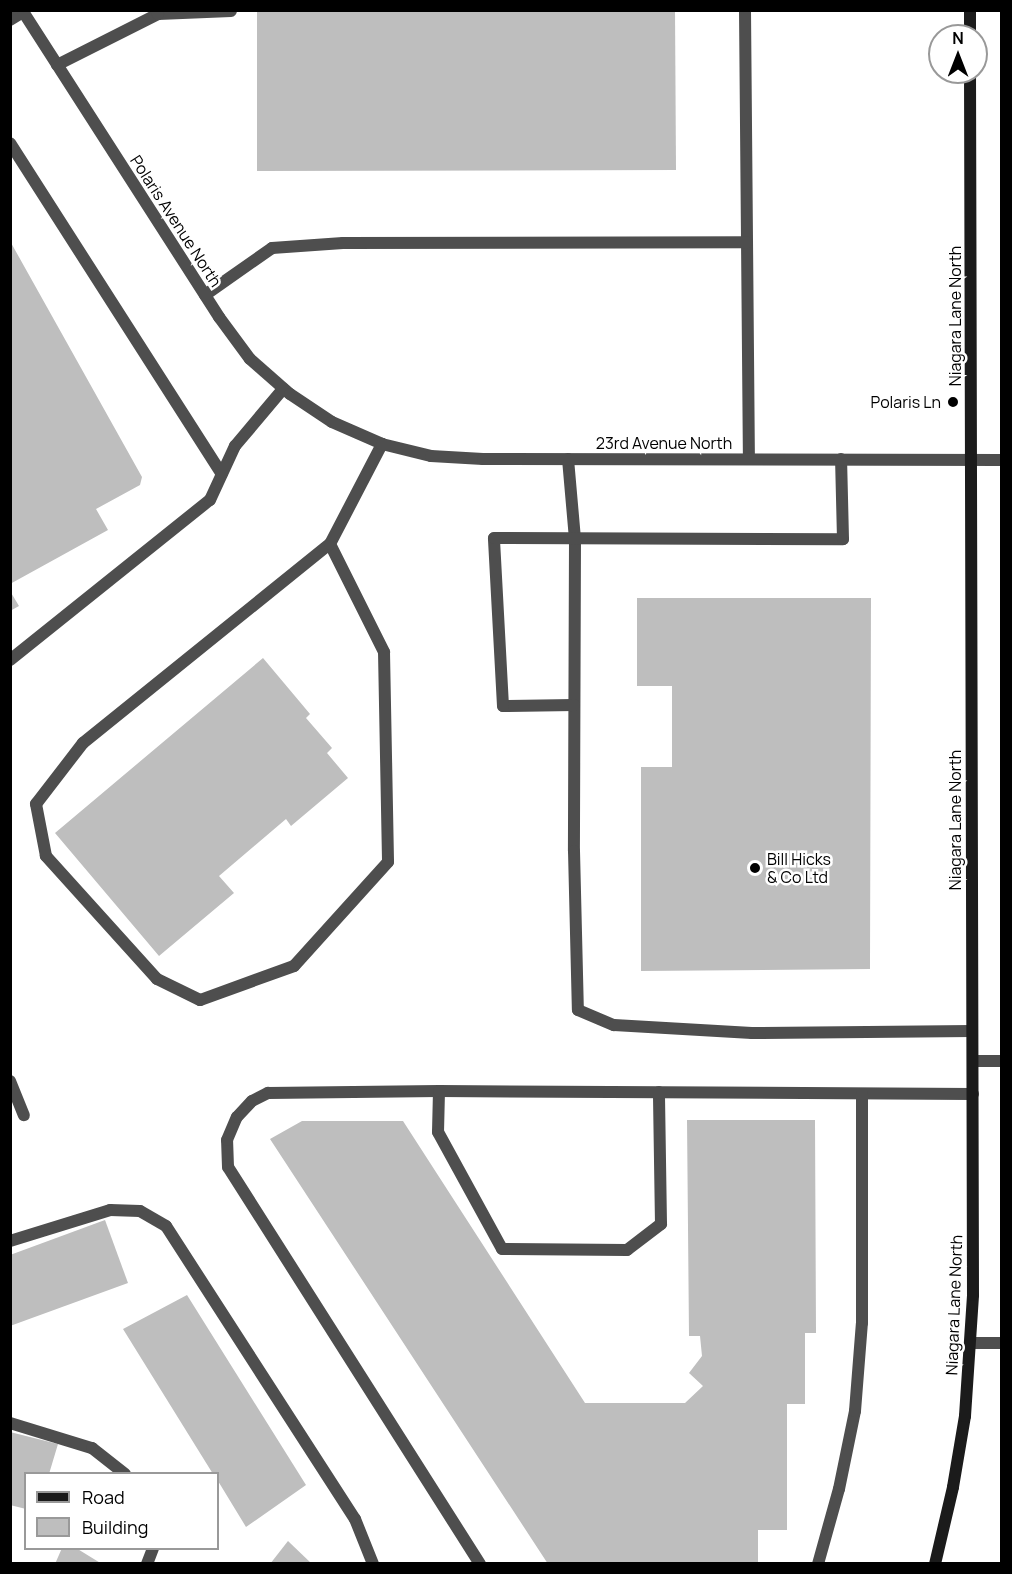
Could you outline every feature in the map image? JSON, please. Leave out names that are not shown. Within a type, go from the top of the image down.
[{"type":"street","points":[[745,10],[749,459]]},
{"type":"street","points":[[10,20],[22,11]]},
{"type":"street","name":"Polaris Avenue North","points":[[22,11],[204,295],[250,359],[283,389],[332,423]]},
{"type":"street","points":[[57,65],[157,12],[231,11]]},
{"type":"street","name":"Niagara Lane North","points":[[935,1563],[960,1451],[971,1343],[973,1061],[970,84]]},
{"type":"street","points":[[10,143],[222,474]]},
{"type":"street","points":[[204,295],[272,248],[343,243],[747,242]]},
{"type":"street","points":[[10,660],[210,500],[235,447],[283,389]]},
{"type":"street","name":"23rd Avenue North","points":[[332,423],[382,444],[431,456],[483,459],[1002,460]]},
{"type":"street","points":[[330,544],[384,652],[388,862],[294,966],[200,1000],[157,979],[46,856],[36,804],[83,743],[330,544],[382,444]]},
{"type":"street","points":[[568,459],[575,539],[574,705],[578,1010],[614,1025],[740,1032],[972,1031]]},
{"type":"street","points":[[574,705],[503,706],[494,538],[843,539],[841,459]]},
{"type":"street","points":[[973,1061],[1002,1061]]},
{"type":"street","points":[[10,1081],[24,1115]]},
{"type":"street","points":[[480,1563],[228,1167],[227,1140],[237,1117],[252,1101],[268,1093],[439,1091],[973,1094]]},
{"type":"street","points":[[439,1091],[438,1132],[502,1249],[627,1250],[661,1224],[659,1092]]},
{"type":"street","points":[[818,1563],[839,1489],[855,1411],[862,1323],[862,1094]]},
{"type":"street","points":[[10,1241],[110,1210],[140,1211],[166,1226],[355,1519],[374,1563]]},
{"type":"street","points":[[971,1343],[1002,1343]]},
{"type":"street","points":[[10,1423],[92,1448],[124,1472]]},
{"type":"building","points":[[257,10],[675,10],[676,170],[257,171]]},
{"type":"building","points":[[10,241],[142,477],[140,485],[96,509],[108,530],[10,584]]},
{"type":"building","points":[[10,591],[19,606],[10,611]]},
{"type":"building","name":"Bill Hicks & Co Ltd","points":[[637,598],[871,598],[870,969],[641,971],[641,767],[672,767],[672,686],[637,686]]},
{"type":"building","points":[[263,658],[310,714],[306,718],[332,748],[327,753],[348,778],[291,826],[286,819],[219,876],[234,893],[159,956],[55,833]]},
{"type":"building","points":[[687,1120],[815,1120],[816,1333],[805,1333],[805,1404],[787,1404],[787,1530],[758,1530],[758,1564],[548,1564],[270,1139],[302,1121],[403,1121],[585,1403],[685,1403],[703,1386],[689,1373],[702,1356],[700,1336],[689,1336]]},
{"type":"building","points":[[105,1220],[128,1283],[10,1326],[10,1255]]},
{"type":"building","points":[[187,1295],[306,1485],[246,1527],[219,1483],[219,1472],[212,1472],[123,1329]]},
{"type":"building","points":[[10,1432],[58,1444],[50,1472],[24,1472],[24,1508],[10,1505]]},
{"type":"building","points":[[288,1541],[312,1564],[270,1564]]},
{"type":"building","points":[[61,1550],[79,1550],[102,1564],[55,1564]]},
{"type":"place","name":"Polaris Ln","points":[[953,402]]},
{"type":"place","name":"Bill Hicks & Co Ltd","points":[[755,868]]}]
